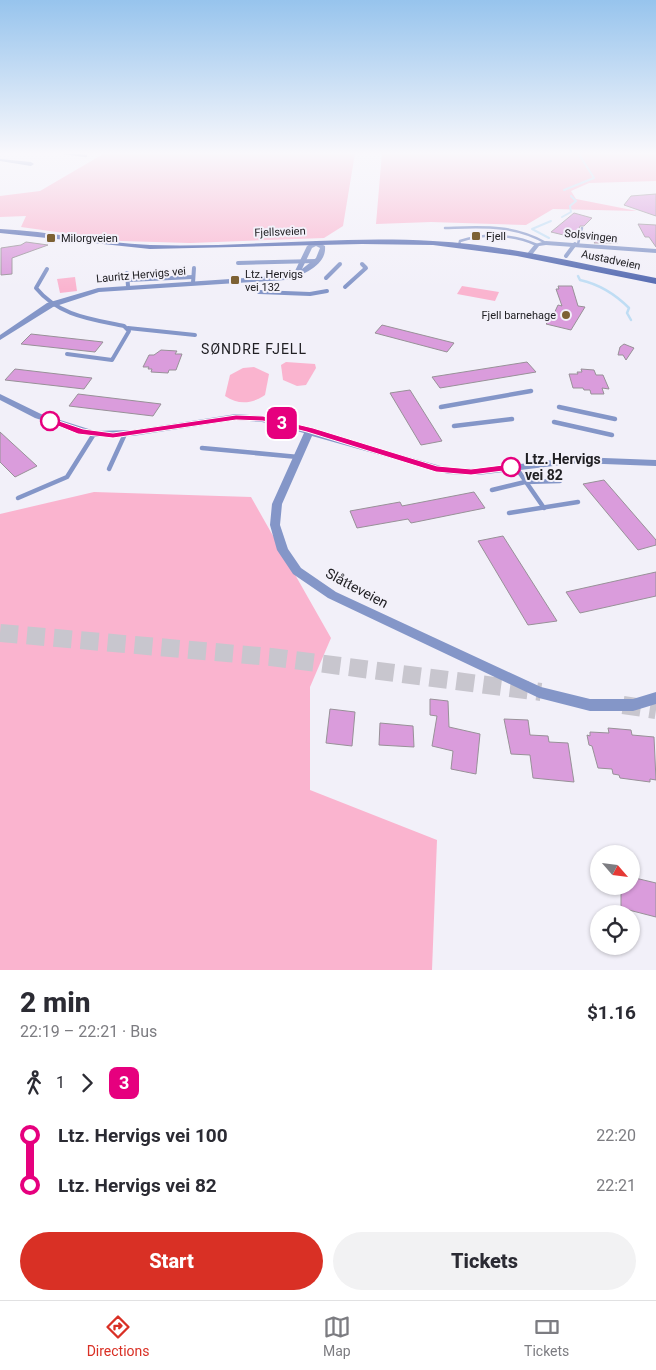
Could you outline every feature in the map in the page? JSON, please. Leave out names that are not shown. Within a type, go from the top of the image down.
[{"type":"main road","name":"Fjellsveien","points":[[0,231],[38,233],[107,244],[151,247],[401,242],[459,246],[564,259]]},
{"type":"main road","name":"Austadveien","points":[[564,259],[656,281]]},
{"type":"street","points":[[296,275],[309,247],[316,243],[324,247],[316,261]]},
{"type":"street","name":"Solsvingen","points":[[529,255],[537,246],[546,243],[656,251]]},
{"type":"street","name":"Lauritz Hervigs vei","points":[[0,338],[50,305],[98,290],[128,283],[285,278],[307,270],[316,261]]},
{"type":"street","points":[[0,397],[38,416],[94,434],[125,434],[236,417],[263,419],[310,430],[442,470],[471,472],[592,459],[655,463]]},
{"type":"street","name":"Slåtteveien","points":[[310,430],[277,504],[275,525],[283,550],[297,571],[332,595],[516,682],[568,701],[590,705],[633,705],[656,698]]},
{"type":"lane","points":[[445,228],[509,227],[525,230],[546,243]]},
{"type":"lane","points":[[564,259],[576,244],[582,228]]},
{"type":"lane","points":[[459,246],[460,241],[477,236],[520,239],[537,246]]},
{"type":"lane","points":[[238,263],[316,261]]},
{"type":"lane","points":[[326,278],[340,264]]},
{"type":"lane","points":[[345,287],[366,268],[362,264]]},
{"type":"lane","points":[[193,280],[194,268]]},
{"type":"lane","points":[[47,269],[36,288],[50,305],[74,315],[128,328],[195,335]]},
{"type":"lane","points":[[127,272],[128,283]]},
{"type":"lane","points":[[259,292],[310,294],[327,291]]},
{"type":"lane","points":[[67,354],[112,360],[128,336],[128,328]]},
{"type":"lane","points":[[441,408],[531,391]]},
{"type":"lane","points":[[559,407],[615,419]]},
{"type":"lane","points":[[454,426],[512,418]]},
{"type":"lane","points":[[554,422],[612,436]]},
{"type":"lane","points":[[18,498],[67,477],[94,434]]},
{"type":"lane","points":[[110,469],[125,434]]},
{"type":"lane","points":[[202,448],[298,457]]},
{"type":"lane","points":[[515,466],[544,508]]},
{"type":"lane","points":[[492,490],[525,482],[560,481]]},
{"type":"lane","points":[[509,513],[578,502]]},
{"type":"shaded area","points":[[0,198],[348,198],[343,226],[324,238],[190,243],[121,241],[21,227],[26,216],[0,217]]},
{"type":"shaded area","points":[[378,198],[576,198],[637,211],[553,209],[526,225],[431,222],[376,224]]},
{"type":"shaded area","points":[[75,277],[77,291],[60,293],[57,279]]},
{"type":"shaded area","points":[[462,286],[499,292],[495,301],[457,294]]},
{"type":"shaded area","points":[[286,362],[315,364],[316,368],[306,385],[297,386],[283,380],[281,365]]},
{"type":"shaded area","points":[[254,367],[269,374],[265,395],[250,402],[235,401],[225,396],[230,375],[243,368]]},
{"type":"shaded area","points":[[94,492],[251,497],[331,638],[310,687],[310,790],[437,840],[432,970],[0,970],[0,514]]},
{"type":"building","points":[[629,198],[656,198],[656,216],[624,205]]},
{"type":"building","points":[[574,213],[592,218],[584,226],[580,226],[578,233],[572,237],[551,232]]},
{"type":"building","points":[[638,224],[656,225],[656,247],[649,237],[645,237]]},
{"type":"building","points":[[600,236],[613,238],[612,242],[618,243],[594,243]]},
{"type":"building","points":[[26,242],[48,245],[12,258],[12,274],[1,275],[1,248],[21,245]]},
{"type":"building","points":[[558,286],[572,286],[578,306],[585,307],[571,330],[546,324],[552,318],[558,305],[562,306],[556,289],[559,289]]},
{"type":"building","points":[[382,325],[454,343],[447,352],[375,333]]},
{"type":"building","points":[[31,334],[103,342],[95,352],[21,344]]},
{"type":"building","points":[[624,344],[634,348],[626,360],[623,355],[618,355],[620,347]]},
{"type":"building","points":[[161,350],[177,351],[175,354],[182,354],[176,370],[169,370],[168,373],[151,372],[152,369],[148,369],[149,367],[143,367],[149,355],[154,355]]},
{"type":"building","points":[[527,362],[536,372],[440,388],[432,377]]},
{"type":"building","points":[[15,369],[92,378],[84,389],[5,380]]},
{"type":"building","points":[[581,369],[594,370],[596,375],[603,375],[609,389],[602,388],[604,394],[591,394],[590,390],[573,388],[569,374],[578,374],[577,372],[582,372]]},
{"type":"building","points":[[410,390],[442,441],[421,445],[390,393]]},
{"type":"building","points":[[78,394],[161,404],[153,416],[69,406]]},
{"type":"building","points":[[0,432],[37,466],[15,477],[0,462]]},
{"type":"building","points":[[604,480],[656,540],[656,545],[638,550],[583,484]]},
{"type":"building","points":[[474,492],[485,508],[411,523],[408,519],[357,528],[350,511],[400,502],[402,506]]},
{"type":"building","points":[[503,536],[557,621],[528,625],[478,541]]},
{"type":"building","points":[[656,572],[656,596],[580,613],[566,592]]},
{"type":"building","points":[[430,699],[448,701],[449,727],[480,734],[476,774],[451,769],[453,751],[432,746],[437,716],[430,715]]},
{"type":"building","points":[[330,709],[355,712],[352,746],[326,743]]},
{"type":"building","points":[[504,719],[528,720],[530,735],[548,736],[549,742],[568,743],[574,782],[533,778],[530,755],[511,754]]},
{"type":"building","points":[[380,723],[413,726],[414,747],[379,745]]},
{"type":"building","points":[[608,728],[631,730],[632,735],[654,737],[656,780],[650,779],[650,782],[620,778],[619,775],[613,774],[612,769],[598,768],[587,735],[590,736],[590,732],[609,733]]},
{"type":"building","points":[[640,879],[656,883],[656,917],[640,913],[640,905],[621,905],[621,895],[640,895]]},
{"type":"waterway","points":[[562,217],[571,212],[570,206],[576,201],[573,198]]},
{"type":"waterway","points":[[549,238],[532,229],[551,221]]},
{"type":"waterway","points":[[578,276],[580,280],[600,287],[624,303],[629,308],[627,313],[631,320]]},
{"type":"tunnel","points":[[0,633],[271,657],[541,692]]},
{"type":"tunnel","points":[[623,705],[656,710]]},
{"type":"bus line","name":"3","points":[[50,421],[81,432],[113,435],[236,417],[263,419],[310,430],[436,469],[471,472],[511,467]]},
{"type":"place","name":"Fjell","points":[[476,236]]},
{"type":"place","name":"Milorgveien","points":[[51,238]]},
{"type":"place","name":"Ltz. Hervigs vei 132","points":[[235,280]]},
{"type":"place","name":"Fjell barnehage","points":[[566,315]]},
{"type":"place","name":"Ltz. Hervigs vei 82","points":[[511,467]]},
{"type":"district","name":"SØNDRE FJELL","points":[[254,349]]}]
